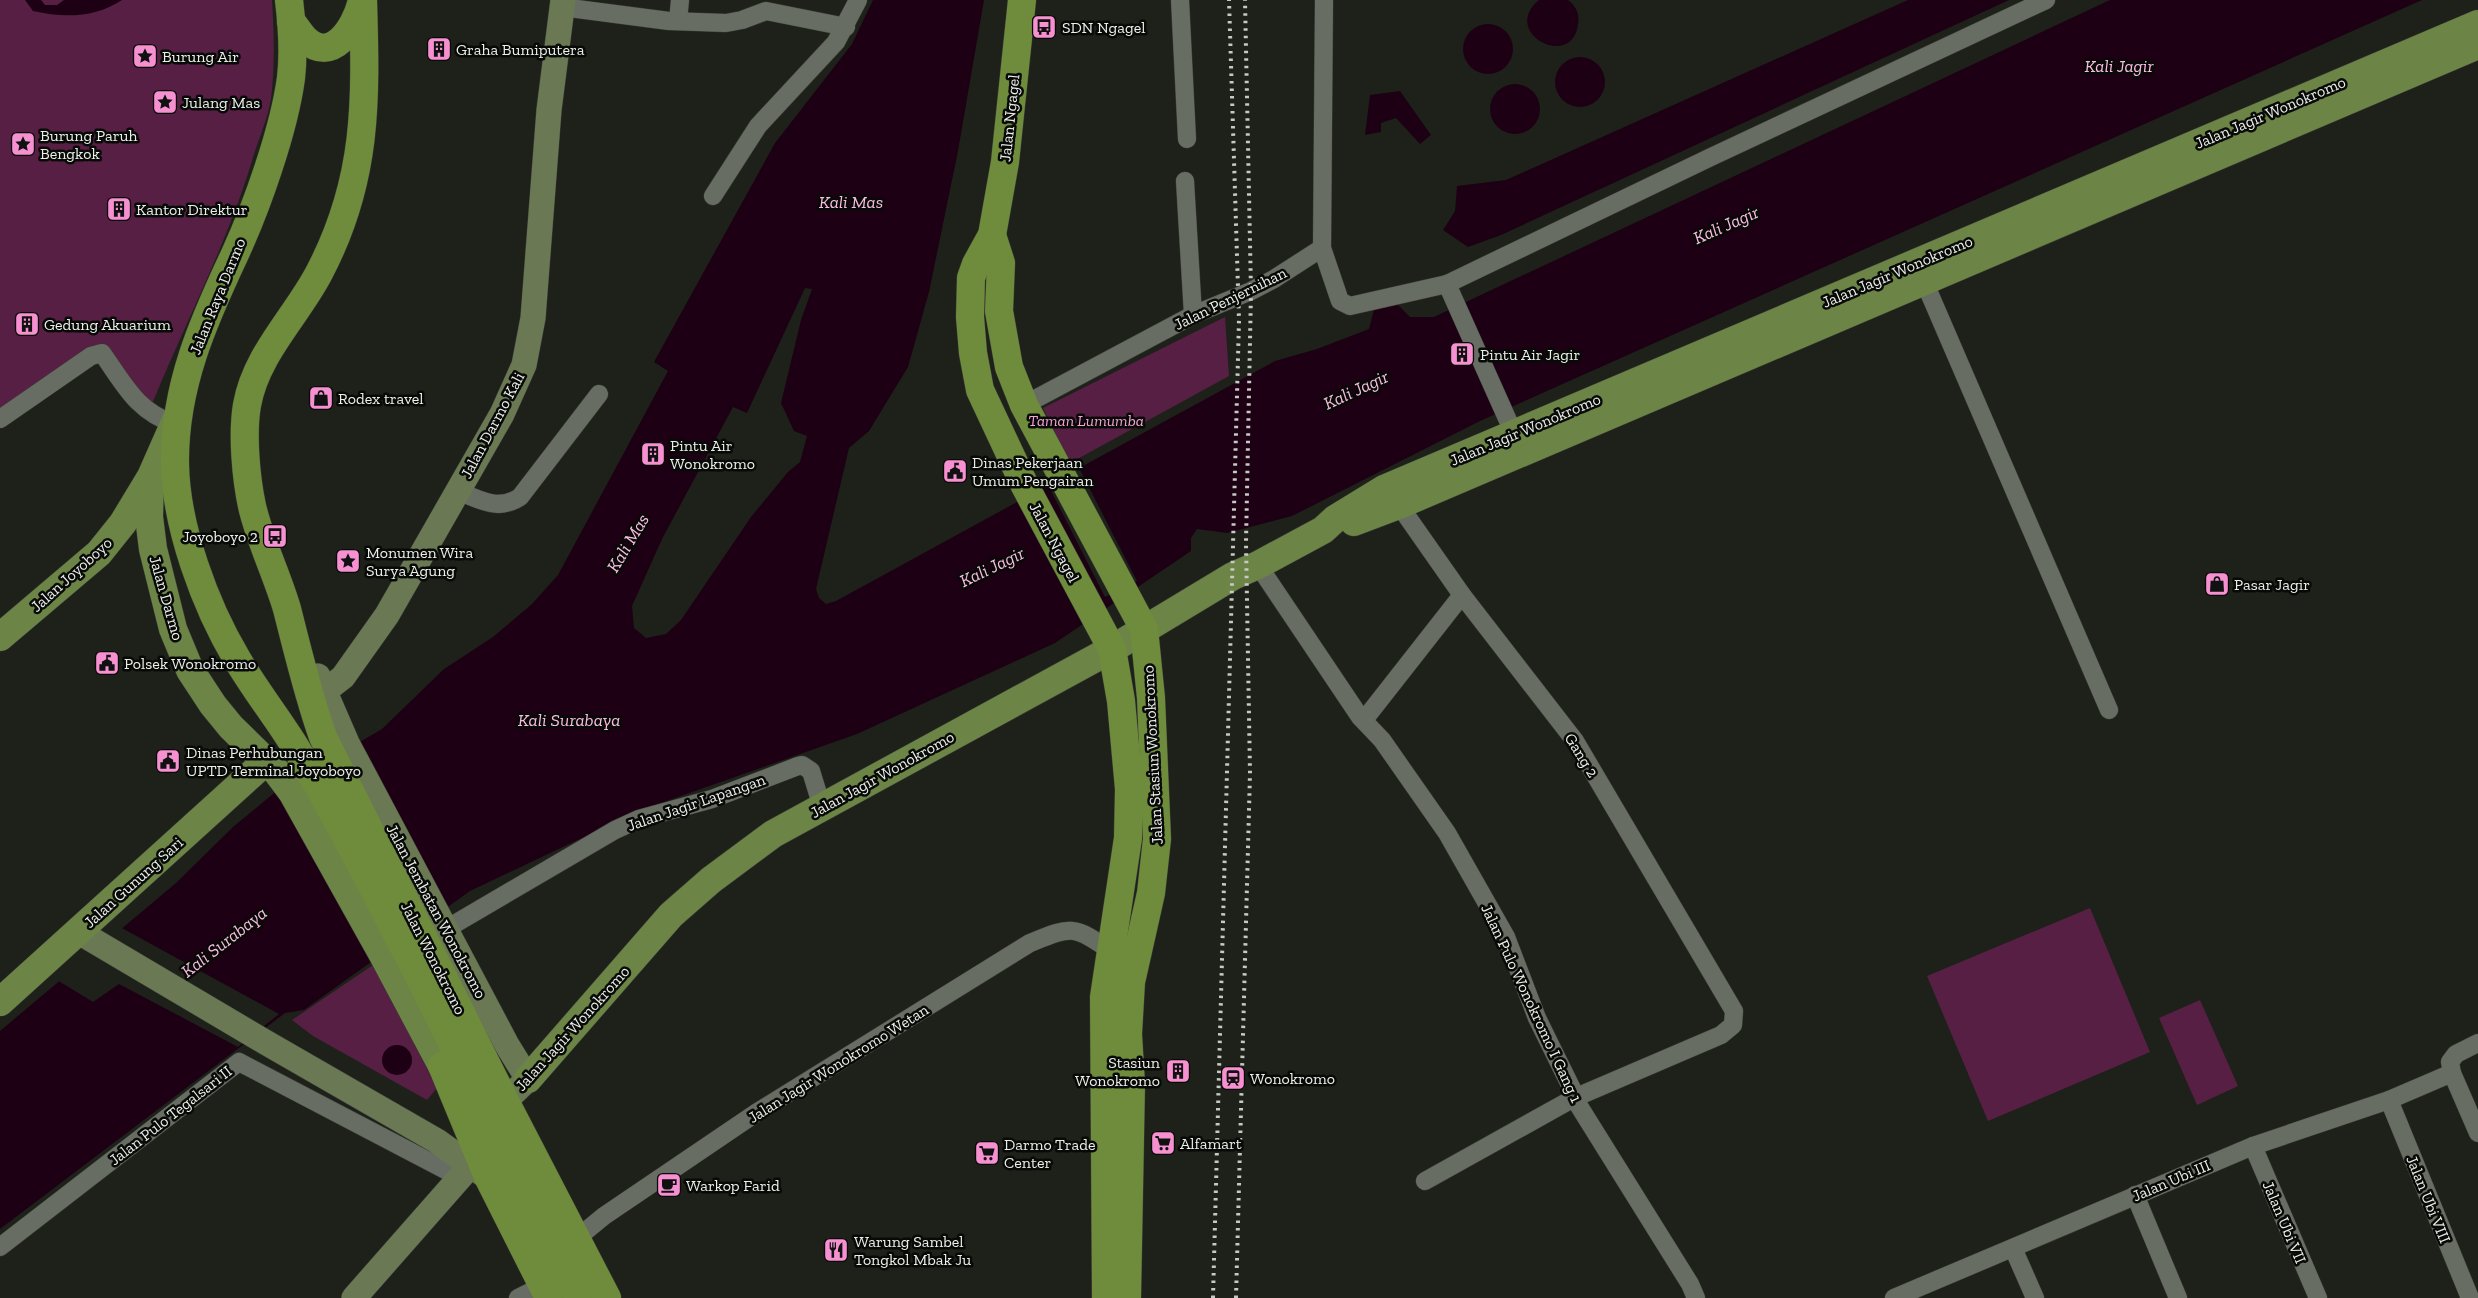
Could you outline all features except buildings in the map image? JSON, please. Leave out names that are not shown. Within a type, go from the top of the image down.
[{"type":"highway","points":[[290,10],[306,40],[317,46],[331,46],[343,39],[351,30],[358,16],[362,0]]},
{"type":"highway","points":[[286,608],[252,506],[245,446],[247,406],[254,381],[265,359],[320,272],[352,188],[360,154],[365,115],[362,0]]},
{"type":"highway","name":"Jalan Ngagel","points":[[1022,0],[1005,162],[992,235],[976,264],[971,278],[970,316],[973,353],[980,390],[1025,486],[1112,648]]},
{"type":"highway","name":"Jalan Raya Darmo","points":[[290,10],[291,78],[280,124],[252,211],[198,334],[177,417],[175,464],[181,508],[196,574],[209,606],[237,659],[296,748]]},
{"type":"highway","name":"Jalan Ngagel","points":[[992,235],[1001,263],[999,311],[1009,367],[1024,405],[1060,468],[1144,629]]},
{"type":"highway","name":"Jalan Wonokromo","points":[[286,608],[310,700],[335,740],[419,936],[494,1103],[532,1210],[573,1286]]},
{"type":"highway","name":"Jalan Stasiun Wonokromo","points":[[1127,1298],[1131,1084],[1128,1034],[1131,982],[1151,893],[1157,839],[1151,698],[1144,629]]},
{"type":"highway","name":"Jalan Stasiun Wonokromo","points":[[1106,1298],[1104,997],[1128,838],[1129,799],[1122,701],[1112,648]]},
{"type":"highway","name":"Jalan Wonokromo","points":[[296,748],[419,936]]},
{"type":"highway","points":[[442,1066],[494,1103]]},
{"type":"highway","name":"Jalan Wonokromo","points":[[442,1066],[473,1173],[548,1298]]},
{"type":"highway","name":"Jalan Wonokromo","points":[[494,1103],[576,1239],[607,1298]]},
{"type":"main road","name":"Jalan Darmo Kali","points":[[325,691],[343,677],[387,615],[502,414],[524,365],[533,318],[549,110],[563,3]]},
{"type":"main road","name":"Jalan Jagir Wonokromo","points":[[1324,530],[1335,519],[1384,490],[1510,423],[1643,390],[1924,281],[2430,55],[2478,24]]},
{"type":"main road","name":"Jalan Jagir Wonokromo","points":[[494,1103],[528,1079],[671,915],[711,880],[773,834],[1112,648],[1233,576],[1324,530],[1339,527],[1399,505],[1643,390],[2430,55],[2478,45]]},
{"type":"main road","name":"Jalan Darmo","points":[[177,417],[150,479],[149,517],[153,549],[173,629],[190,670],[213,705],[231,727],[271,767]]},
{"type":"main road","name":"Jalan Joyoboyo","points":[[0,637],[105,546],[123,524],[150,479]]},
{"type":"main road","points":[[286,608],[325,691],[335,740]]},
{"type":"main road","name":"Jalan Wonokromo","points":[[271,767],[419,936],[442,1066]]},
{"type":"main road","name":"Jalan Gunung Sari","points":[[0,1002],[87,936],[271,767]]},
{"type":"main road","points":[[87,936],[437,1141],[473,1173],[532,1210]]},
{"type":"main road","name":"Jalan Jembatan Wonokromo","points":[[419,936],[507,1045],[528,1079]]},
{"type":"main road","points":[[354,1298],[473,1173]]},
{"type":"street","points":[[678,21],[680,0]]},
{"type":"street","points":[[713,196],[758,126],[829,51],[846,28],[858,0]]},
{"type":"street","points":[[1180,0],[1187,139]]},
{"type":"street","points":[[1324,0],[1322,248],[1340,301],[1347,305],[1450,290],[1711,156],[2046,0]]},
{"type":"street","points":[[563,3],[678,21],[734,23],[766,11],[846,28]]},
{"type":"street","points":[[1185,181],[1193,315]]},
{"type":"street","name":"Jalan Penjernihan","points":[[1024,405],[1193,315],[1251,291],[1322,248]]},
{"type":"street","points":[[1924,281],[2109,710]]},
{"type":"street","points":[[1450,290],[1510,423]]},
{"type":"street","points":[[0,419],[91,356],[102,353],[132,396],[145,409],[157,418],[177,417]]},
{"type":"street","points":[[457,491],[501,506],[510,504],[520,497],[599,394]]},
{"type":"street","name":"Gang 2","points":[[1399,505],[1462,595],[1576,741],[1734,1011],[1733,1025],[1721,1035],[1574,1098]]},
{"type":"street","name":"Jalan Pulo Wonokromo I Gang 1","points":[[1258,565],[1364,720],[1382,740],[1447,833],[1506,937],[1538,1018],[1572,1089],[1574,1098],[1690,1284],[1696,1298]]},
{"type":"street","points":[[1364,720],[1462,595]]},
{"type":"street","name":"Jalan Jagir Lapangan","points":[[419,936],[615,830],[639,819],[712,799],[798,766],[802,765],[811,771],[822,807]]},
{"type":"street","name":"Jalan Jagir Wonokromo Wetan","points":[[576,1239],[604,1216],[756,1113],[1030,943],[1056,932],[1075,930],[1111,951]]},
{"type":"street","points":[[2478,1044],[2456,1054],[2450,1062],[2452,1073],[2478,1133]]},
{"type":"street","name":"Jalan Pulo Tegalsari II","points":[[0,1247],[239,1062],[473,1173]]},
{"type":"street","name":"Jalan Ubi III","points":[[1897,1297],[2253,1146],[2389,1100],[2452,1073]]},
{"type":"street","points":[[1425,1181],[1574,1098]]},
{"type":"street","name":"Jalan Ubi VIII","points":[[2389,1100],[2470,1298]]},
{"type":"street","name":"Jalan Ubi VII","points":[[2253,1146],[2318,1298]]},
{"type":"street","points":[[2135,1195],[2178,1298]]},
{"type":"street","points":[[2013,1248],[2035,1298]]},
{"type":"street","points":[[518,1298],[573,1286]]},
{"type":"green space","points":[[0,0],[272,0],[273,74],[271,99],[266,120],[220,249],[152,404],[101,346],[0,416]]},
{"type":"green space","name":"Taman Lumumba","points":[[1225,317],[1229,376],[1070,463],[1043,408]]},
{"type":"green space","points":[[2090,908],[2150,1052],[1988,1121],[1927,976]]},
{"type":"green space","points":[[373,965],[437,1088],[427,1100],[313,1036],[292,1020]]},
{"type":"green space","points":[[2200,1000],[2238,1086],[2197,1105],[2159,1018]]},
{"type":"water","points":[[25,0],[41,0],[45,5],[57,5],[64,0],[122,0],[112,6],[90,13],[56,15],[33,11]]},
{"type":"water","points":[[873,0],[984,0],[958,151],[929,292],[908,367],[869,431],[849,448],[816,589],[819,598],[826,604],[836,601],[1275,361],[1317,349],[1369,329],[1374,309],[1393,300],[1410,317],[1434,317],[2110,0],[2422,0],[1480,421],[1292,516],[1227,533],[1197,529],[1191,538],[1191,551],[1055,643],[857,734],[641,810],[470,891],[304,1010],[285,1013],[0,1229],[0,1031],[176,883],[233,827],[279,789],[382,729],[444,669],[493,637],[532,604],[558,575],[668,371],[654,362],[775,143],[852,44]],"holes":[[[805,288],[812,289],[801,320],[781,403],[794,431],[807,436],[800,462],[788,472],[751,517],[681,620],[666,634],[646,638],[634,628],[632,606],[662,539],[733,407],[747,413]]]},
{"type":"water","points":[[1539,0],[1568,0],[1575,8],[1578,14],[1578,24],[1573,38],[1564,45],[1553,46],[1542,42],[1532,34],[1528,24],[1529,12]]},
{"type":"water","points":[[1908,0],[2009,0],[1501,235],[1468,247],[1443,230],[1455,211],[1457,186],[1506,180]]},
{"type":"water","points":[[1483,24],[1493,24],[1506,31],[1513,44],[1513,54],[1506,67],[1493,74],[1483,74],[1474,70],[1467,63],[1463,54],[1463,44],[1467,35],[1474,28]]},
{"type":"water","points":[[1575,57],[1585,57],[1598,64],[1605,77],[1605,87],[1598,100],[1585,107],[1575,107],[1566,103],[1559,96],[1555,87],[1555,77],[1559,68],[1566,61]]},
{"type":"water","points":[[1520,84],[1533,91],[1539,99],[1539,119],[1533,127],[1525,133],[1510,134],[1497,127],[1491,119],[1490,104],[1497,91],[1505,85]]},
{"type":"water","points":[[1400,91],[1431,135],[1420,144],[1396,118],[1381,123],[1381,132],[1365,135],[1370,95]]},
{"type":"water","points":[[397,1045],[408,1049],[412,1060],[408,1071],[397,1075],[386,1071],[382,1060],[386,1049]]},
{"type":"pier","points":[[1078,466],[1137,581],[1105,597],[1047,483]]},
{"type":"pier","points":[[120,927],[279,1014],[238,1047],[119,984],[93,1002],[57,980]]},
{"type":"railway","points":[[1213,1298],[1239,320],[1229,0]]},
{"type":"railway","points":[[1236,1298],[1250,773],[1246,543],[1251,291],[1245,0]]},
{"type":"place","name":"SDN Ngagel","points":[[1044,27]]},
{"type":"place","name":"Graha Bumiputera","points":[[439,49]]},
{"type":"place","name":"Burung Air","points":[[145,56]]},
{"type":"place","name":"Julang Mas","points":[[165,102]]},
{"type":"place","name":"Burung Paruh Bengkok","points":[[23,144]]},
{"type":"place","name":"Kantor Direktur","points":[[119,209]]},
{"type":"place","name":"Gedung Akuarium","points":[[27,324]]},
{"type":"place","name":"Pintu Air Jagir","points":[[1462,354]]},
{"type":"place","name":"Rodex travel","points":[[321,398]]},
{"type":"place","name":"Pintu Air Wonokromo","points":[[653,454]]},
{"type":"place","name":"Dinas Pekerjaan Umum Pengairan","points":[[955,471]]},
{"type":"place","name":"Joyoboyo 2","points":[[275,536]]},
{"type":"place","name":"Monumen Wira Surya Agung","points":[[348,561]]},
{"type":"place","name":"Pasar Jagir","points":[[2217,584]]},
{"type":"place","name":"Polsek Wonokromo","points":[[107,663]]},
{"type":"place","name":"Dinas Perhubungan UPTD Terminal Joyoboyo","points":[[168,761]]},
{"type":"place","name":"Stasiun Wonokromo","points":[[1178,1071]]},
{"type":"place","name":"Wonokromo","points":[[1233,1078]]},
{"type":"place","name":"Alfamart","points":[[1163,1143]]},
{"type":"place","name":"Darmo Trade Center","points":[[987,1153]]},
{"type":"place","name":"Warkop Farid","points":[[669,1185]]},
{"type":"place","name":"Warung Sambel Tongkol Mbak Ju","points":[[836,1250]]},
{"type":"water label","name":"Kali Jagir","points":[[2119,66]]},
{"type":"water label","name":"Kali Mas","points":[[851,202]]},
{"type":"water label","name":"Kali Jagir","points":[[1726,225]]},
{"type":"water label","name":"Kali Jagir","points":[[1356,390]]},
{"type":"water label","name":"Kali Mas","points":[[628,543]]},
{"type":"water label","name":"Kali Jagir","points":[[992,567]]},
{"type":"water label","name":"Kali Surabaya","points":[[569,720]]},
{"type":"water label","name":"Kali Surabaya","points":[[224,942]]}]
